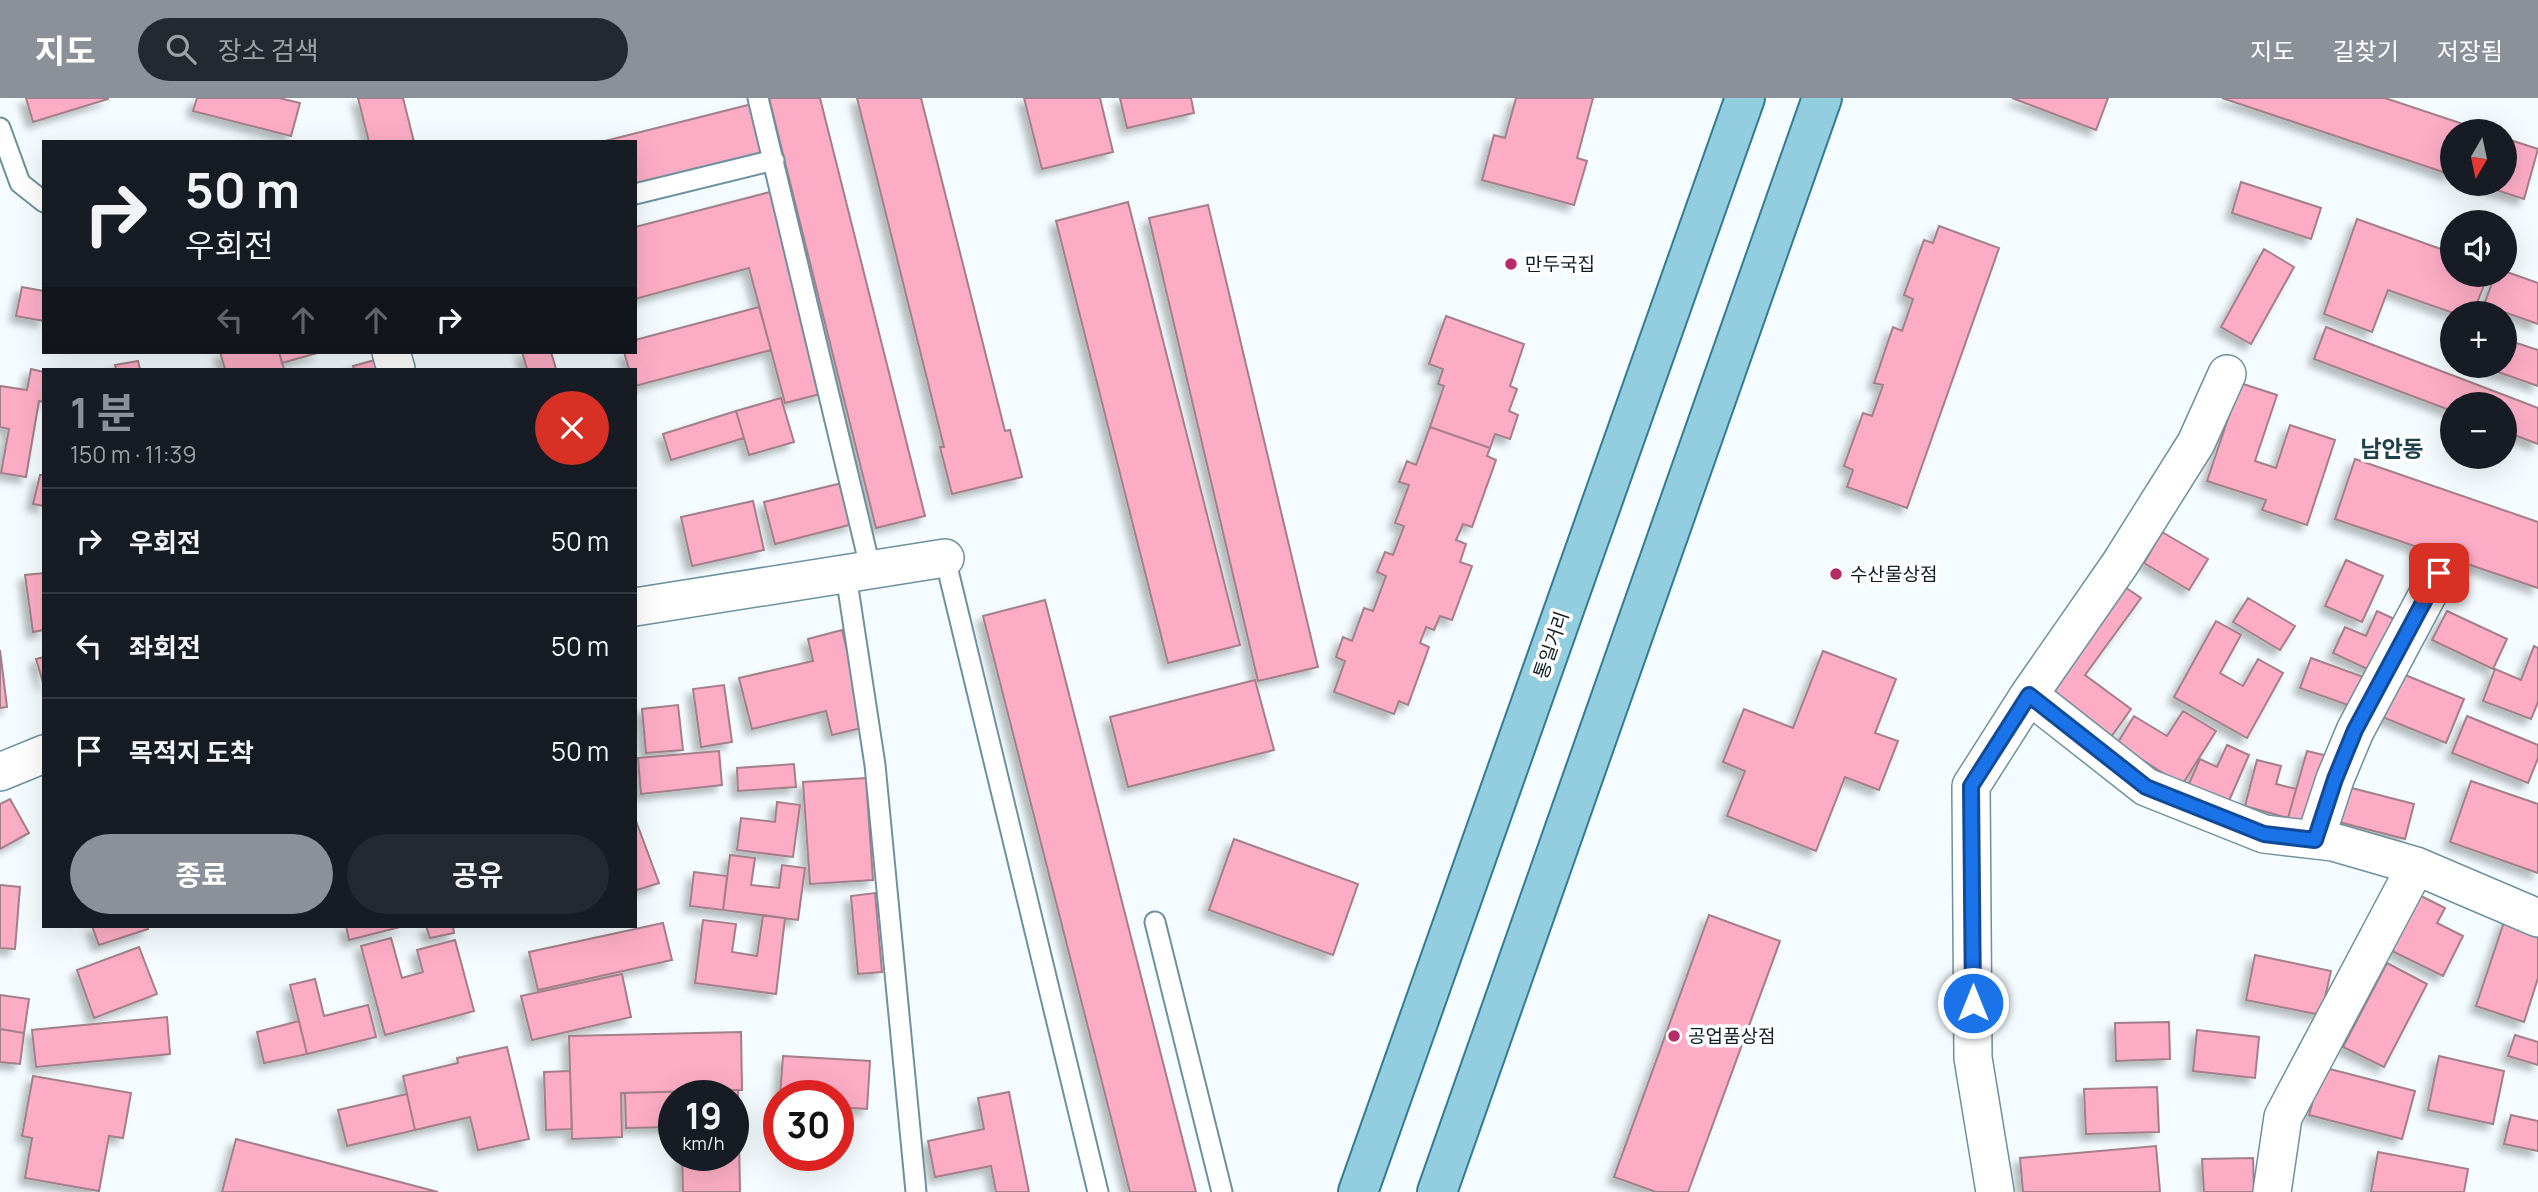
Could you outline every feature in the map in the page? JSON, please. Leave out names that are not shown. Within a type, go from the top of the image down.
[{"type":"main road","name":"통일거리","points":[[1358,1192],[1745,98]]},
{"type":"main road","points":[[1437,1192],[1822,98]]},
{"type":"street","points":[[1995,1192],[1973,1058],[1971,786],[2029,695],[2120,564],[2196,443],[2227,374]]},
{"type":"street","points":[[637,607],[945,558]]},
{"type":"street","points":[[2315,840],[2355,730],[2439,573]]},
{"type":"street","points":[[2029,695],[2146,787],[2264,834],[2333,842],[2416,866],[2538,918]]},
{"type":"street","points":[[0,772],[42,755]]},
{"type":"street","points":[[2272,1192],[2283,1117],[2416,866]]},
{"type":"lane","points":[[758,98],[774,160],[859,573],[916,1192]]},
{"type":"lane","points":[[0,128],[20,183],[42,200]]},
{"type":"lane","points":[[637,194],[774,160]]},
{"type":"lane","points":[[945,558],[1098,1192]]},
{"type":"lane","points":[[1155,922],[1222,1192]]},
{"type":"building","points":[[26,98],[108,98],[108,99],[33,122]]},
{"type":"building","points":[[197,98],[279,98],[300,103],[291,136],[193,111]]},
{"type":"building","points":[[358,98],[403,98],[414,140],[368,140]]},
{"type":"building","points":[[769,98],[820,98],[925,516],[876,528]]},
{"type":"building","points":[[857,98],[921,98],[1005,431],[1010,430],[1022,477],[952,494],[940,447],[944,447]]},
{"type":"building","points":[[1024,98],[1100,98],[1113,152],[1042,169]]},
{"type":"building","points":[[1120,98],[1191,98],[1194,113],[1127,128]]},
{"type":"building","points":[[1516,98],[1593,98],[1577,158],[1587,161],[1574,205],[1482,180],[1494,135],[1505,138]]},
{"type":"building","points":[[2012,98],[2108,98],[2096,130]]},
{"type":"building","points":[[2222,98],[2385,98],[2448,119],[2440,119],[2440,171]]},
{"type":"building","points":[[752,104],[765,154],[637,186],[637,140],[609,140]]},
{"type":"building","points":[[2517,142],[2538,149],[2524,199],[2515,196],[2517,196]]},
{"type":"building","points":[[2241,182],[2321,208],[2311,239],[2232,213]]},
{"type":"building","points":[[770,192],[824,393],[785,403],[749,268],[637,298],[637,226]]},
{"type":"building","points":[[1128,202],[1240,645],[1168,663],[1056,221]]},
{"type":"building","points":[[1208,205],[1318,667],[1258,681],[1149,218]]},
{"type":"building","points":[[2357,219],[2440,249],[2440,287],[2483,287],[2478,301],[2440,301],[2440,308],[2388,290],[2372,332],[2324,314]]},
{"type":"building","points":[[1939,226],[1999,248],[1907,508],[1847,487],[1853,470],[1844,466],[1863,413],[1872,416],[1883,385],[1874,383],[1893,327],[1902,331],[1913,299],[1904,295],[1924,240],[1933,243]]},
{"type":"building","points":[[2264,249],[2294,267],[2251,344],[2221,327]]},
{"type":"building","points":[[2517,276],[2538,283],[2538,324],[2517,317],[2517,301],[2485,301],[2491,287],[2517,287]]},
{"type":"building","points":[[22,287],[42,291],[42,321],[16,316]]},
{"type":"building","points":[[759,307],[771,350],[637,385],[637,368],[629,368],[625,354],[637,354],[637,339]]},
{"type":"building","points":[[1446,316],[1524,344],[1510,386],[1517,389],[1509,411],[1518,415],[1510,439],[1495,434],[1490,448],[1430,427],[1444,386],[1438,384],[1443,369],[1429,364]]},
{"type":"building","points":[[2326,327],[2440,371],[2440,378],[2459,378],[2496,392],[2440,392],[2440,406],[2314,359]]},
{"type":"building","points":[[2517,343],[2538,350],[2538,386],[2515,378]]},
{"type":"building","points":[[221,354],[280,354],[284,368],[225,368]]},
{"type":"building","points":[[280,354],[314,354],[282,363]]},
{"type":"building","points":[[523,354],[552,354],[556,368],[527,368]]},
{"type":"building","points":[[386,357],[389,368],[354,368],[353,366]]},
{"type":"building","points":[[138,361],[140,368],[116,368],[115,365]]},
{"type":"building","points":[[31,369],[42,372],[42,402],[39,401],[26,477],[1,473],[9,429],[0,427],[0,386],[27,390]]},
{"type":"building","points":[[2240,383],[2277,395],[2255,461],[2276,468],[2290,425],[2335,440],[2307,525],[2262,510],[2266,500],[2207,481]]},
{"type":"building","points":[[781,398],[794,442],[749,455],[736,411]]},
{"type":"building","points":[[2517,400],[2538,408],[2538,444],[2517,436]]},
{"type":"building","points":[[736,411],[744,438],[671,460],[663,434]]},
{"type":"building","points":[[1430,427],[1490,448],[1487,456],[1496,460],[1472,527],[1463,524],[1456,540],[1466,544],[1460,562],[1472,566],[1452,620],[1440,616],[1434,630],[1426,627],[1420,643],[1429,647],[1408,705],[1399,701],[1394,714],[1334,692],[1345,661],[1336,657],[1343,637],[1352,641],[1364,608],[1373,611],[1386,576],[1377,572],[1385,552],[1393,555],[1404,526],[1395,523],[1409,485],[1399,482],[1407,461],[1416,465]]},
{"type":"building","points":[[2355,459],[2538,522],[2538,588],[2335,519]]},
{"type":"building","points":[[40,475],[42,475],[42,506],[33,504]]},
{"type":"building","points":[[842,483],[853,524],[775,544],[764,502]]},
{"type":"building","points":[[753,501],[764,550],[692,566],[681,517]]},
{"type":"building","points":[[2162,532],[2208,559],[2189,590],[2144,563]]},
{"type":"building","points":[[2346,560],[2383,576],[2362,622],[2325,606]]},
{"type":"building","points":[[42,573],[42,630],[33,632],[25,575]]},
{"type":"building","points":[[2116,581],[2141,598],[2085,675],[2131,709],[2111,737],[2041,686]]},
{"type":"building","points":[[2248,598],[2295,626],[2280,650],[2233,622]]},
{"type":"building","points":[[1045,600],[1196,1192],[1130,1192],[983,616]]},
{"type":"building","points":[[2377,611],[2403,623],[2380,675],[2333,653],[2345,627],[2366,636]]},
{"type":"building","points":[[2447,611],[2507,639],[2493,669],[2432,640]]},
{"type":"building","points":[[2216,621],[2241,635],[2220,673],[2243,686],[2258,659],[2283,673],[2247,738],[2174,697]]},
{"type":"building","points":[[842,630],[866,727],[832,735],[826,711],[752,729],[739,678],[813,661],[808,639]]},
{"type":"building","points":[[2534,646],[2538,648],[2538,702],[2531,719],[2483,701],[2495,669],[2521,680]]},
{"type":"building","points":[[0,650],[7,707],[0,708]]},
{"type":"building","points":[[1823,651],[1896,679],[1875,733],[1898,741],[1879,790],[1845,777],[1816,851],[1727,816],[1745,771],[1723,762],[1744,709],[1793,728]]},
{"type":"building","points":[[42,658],[42,679],[36,659]]},
{"type":"building","points":[[2311,658],[2369,679],[2359,709],[2300,688]]},
{"type":"building","points":[[2393,670],[2464,699],[2446,743],[2375,714]]},
{"type":"building","points":[[1255,680],[1274,750],[1128,787],[1110,717]]},
{"type":"building","points":[[724,685],[732,742],[701,747],[693,689]]},
{"type":"building","points":[[678,705],[683,750],[646,753],[642,709]]},
{"type":"building","points":[[2183,711],[2216,731],[2182,785],[2117,744],[2134,716],[2167,736]]},
{"type":"building","points":[[2467,716],[2538,745],[2538,758],[2528,783],[2452,753]]},
{"type":"building","points":[[2227,745],[2249,755],[2228,803],[2188,786],[2200,759],[2217,767]]},
{"type":"building","points":[[719,751],[722,785],[641,794],[638,758]]},
{"type":"building","points":[[2307,751],[2336,758],[2318,826],[2288,818]]},
{"type":"building","points":[[2257,760],[2281,766],[2276,784],[2296,789],[2288,818],[2245,806]]},
{"type":"building","points":[[794,764],[796,787],[738,791],[737,768]]},
{"type":"building","points":[[866,778],[873,880],[810,884],[803,782]]},
{"type":"building","points":[[2471,781],[2538,804],[2538,873],[2450,842]]},
{"type":"building","points":[[2344,786],[2414,804],[2405,839],[2335,821]]},
{"type":"building","points":[[10,799],[29,833],[0,849],[0,804]]},
{"type":"building","points":[[777,802],[800,805],[793,857],[737,850],[741,818],[775,822]]},
{"type":"building","points":[[637,824],[659,883],[637,890]]},
{"type":"building","points":[[1234,839],[1358,884],[1333,955],[1209,910]]},
{"type":"building","points":[[730,855],[755,858],[751,885],[779,888],[782,865],[805,868],[798,920],[723,910]]},
{"type":"building","points":[[694,872],[727,876],[723,910],[690,906]]},
{"type":"building","points":[[0,885],[20,887],[15,949],[0,948]]},
{"type":"building","points":[[875,893],[882,972],[858,974],[851,896]]},
{"type":"building","points":[[2419,895],[2445,908],[2437,923],[2463,936],[2443,976],[2392,951]]},
{"type":"building","points":[[763,915],[785,918],[776,994],[695,983],[703,920],[736,924],[732,952],[757,956]]},
{"type":"building","points":[[1709,915],[1780,941],[1688,1192],[1656,1192],[1614,1177]]},
{"type":"building","points":[[2505,919],[2538,929],[2538,978],[2524,1022],[2476,1006]]},
{"type":"building","points":[[663,923],[672,960],[538,990],[529,952]]},
{"type":"building","points":[[93,928],[148,928],[148,929],[99,945]]},
{"type":"building","points":[[346,928],[396,928],[349,940]]},
{"type":"building","points":[[427,928],[453,928],[454,933],[430,938]]},
{"type":"building","points":[[391,938],[402,978],[423,972],[417,950],[455,940],[474,1011],[385,1035],[361,946]]},
{"type":"building","points":[[139,947],[157,994],[94,1018],[77,970]]},
{"type":"building","points":[[2255,955],[2331,971],[2321,1015],[2246,1000]]},
{"type":"building","points":[[2387,963],[2427,984],[2384,1067],[2343,1047]]},
{"type":"building","points":[[622,974],[631,1017],[532,1040],[521,996]]},
{"type":"building","points":[[315,979],[324,1016],[368,1005],[376,1037],[307,1054],[290,985]]},
{"type":"building","points":[[0,995],[29,999],[24,1033],[0,1029]]},
{"type":"building","points":[[167,1017],[170,1054],[36,1067],[32,1030]]},
{"type":"building","points":[[299,1021],[307,1054],[264,1063],[257,1032]]},
{"type":"building","points":[[2169,1022],[2170,1059],[2116,1061],[2115,1023]]},
{"type":"building","points":[[0,1029],[24,1033],[20,1064],[0,1062]]},
{"type":"building","points":[[2197,1030],[2259,1037],[2255,1078],[2193,1071]]},
{"type":"building","points":[[741,1032],[742,1080],[658,1080],[658,1092],[621,1093],[622,1137],[572,1139],[569,1036]]},
{"type":"building","points":[[2515,1035],[2538,1042],[2538,1065],[2508,1056]]},
{"type":"building","points":[[507,1047],[529,1139],[478,1150],[470,1117],[415,1130],[403,1076],[458,1063],[457,1058]]},
{"type":"building","points":[[783,1056],[870,1061],[867,1109],[854,1108],[854,1080],[781,1080]]},
{"type":"building","points":[[2439,1056],[2504,1071],[2493,1124],[2428,1110]]},
{"type":"building","points":[[2322,1067],[2415,1091],[2402,1139],[2309,1115]]},
{"type":"building","points":[[570,1071],[572,1129],[546,1130],[544,1072]]},
{"type":"building","points":[[33,1076],[131,1093],[123,1138],[109,1136],[99,1191],[25,1178],[32,1138],[22,1136]]},
{"type":"building","points":[[2157,1087],[2159,1132],[2086,1134],[2084,1089]]},
{"type":"building","points":[[658,1092],[658,1127],[626,1128],[625,1093]]},
{"type":"building","points":[[1009,1092],[1029,1192],[996,1192],[991,1166],[935,1177],[928,1141],[984,1129],[978,1098]]},
{"type":"building","points":[[407,1094],[415,1130],[347,1146],[338,1110]]},
{"type":"building","points":[[2511,1115],[2538,1121],[2538,1151],[2504,1144]]},
{"type":"building","points":[[236,1139],[438,1192],[222,1192]]},
{"type":"building","points":[[2156,1146],[2160,1192],[2023,1192],[2020,1158]]},
{"type":"building","points":[[2378,1152],[2468,1169],[2464,1192],[2371,1192]]},
{"type":"building","points":[[2253,1158],[2254,1192],[2204,1192],[2202,1159]]},
{"type":"building","points":[[682,1171],[740,1171],[740,1192],[683,1192]]},
{"type":"place","name":"만두국집","points":[[1511,264]]},
{"type":"place","name":"수산물상점","points":[[1836,574]]},
{"type":"place","name":"공업품상점","points":[[1674,1036]]},
{"type":"district","name":"남안동","points":[[2392,449]]},
{"type":"route","points":[[1973,1003],[1971,786],[2029,695],[2146,787],[2264,834],[2315,840],[2355,730],[2439,573]]}]
